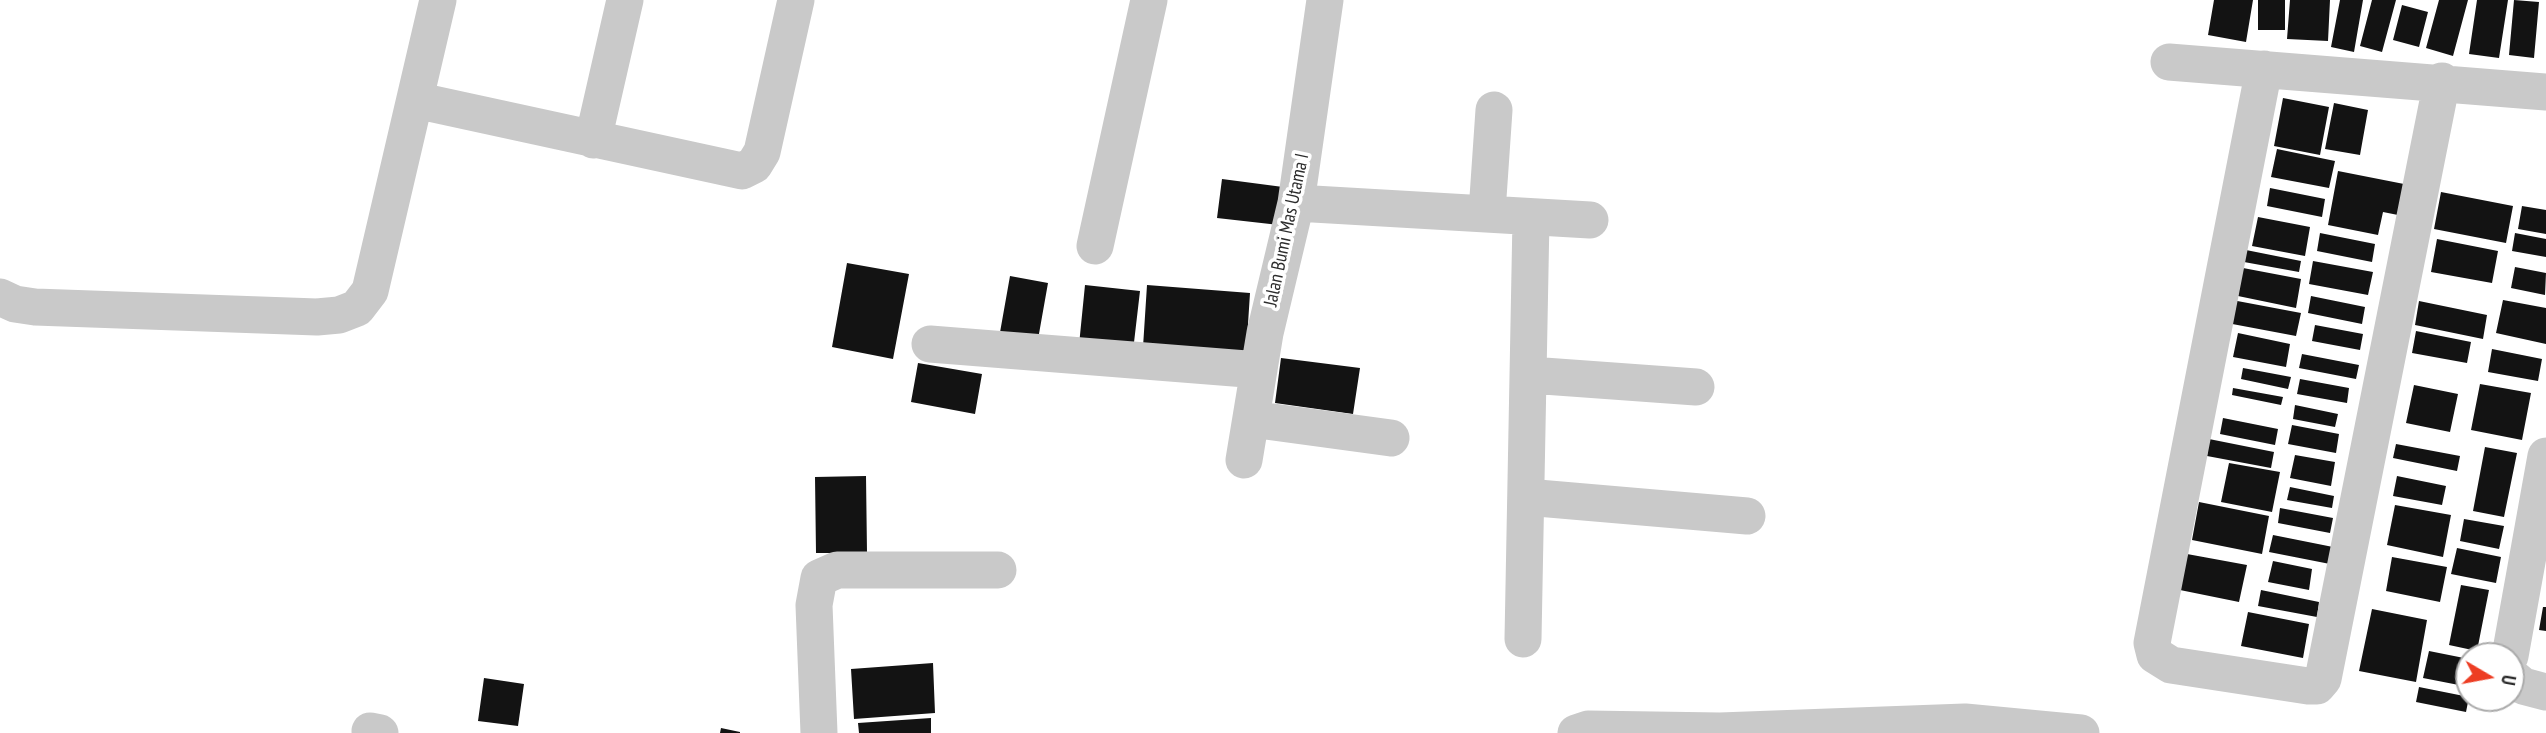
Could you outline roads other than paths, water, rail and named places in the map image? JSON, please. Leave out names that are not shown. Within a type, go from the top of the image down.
[{"type":"street","points":[[0,297],[15,304],[35,307],[317,317],[339,315],[357,308],[370,291],[438,0]]},
{"type":"street","points":[[593,140],[625,0]]},
{"type":"street","points":[[415,100],[742,171],[754,165],[762,152],[796,0]]},
{"type":"street","points":[[1095,246],[1149,0]]},
{"type":"street","name":"Jalan Bumi Mas Utama I","points":[[1244,460],[1259,370],[1296,203],[1325,0]]},
{"type":"street","points":[[2169,62],[2442,81],[2546,92]]},
{"type":"street","points":[[2264,69],[2152,643],[2155,655],[2171,665],[2308,686],[2317,686],[2323,679],[2442,81]]},
{"type":"street","points":[[1487,212],[1494,110]]},
{"type":"street","points":[[1296,203],[1590,220]]},
{"type":"street","points":[[1523,639],[1531,218]]},
{"type":"street","points":[[930,344],[1259,370]]},
{"type":"street","points":[[1530,375],[1696,387]]},
{"type":"street","points":[[1251,419],[1391,438]]},
{"type":"street","points":[[2513,642],[2546,456]]},
{"type":"street","points":[[1526,497],[1747,516]]},
{"type":"street","points":[[819,733],[814,606],[819,578],[837,570],[998,570]]},
{"type":"street","points":[[2525,687],[2546,692]]},
{"type":"street","points":[[1576,733],[1588,729],[1720,731],[1965,722],[2081,733]]}]
